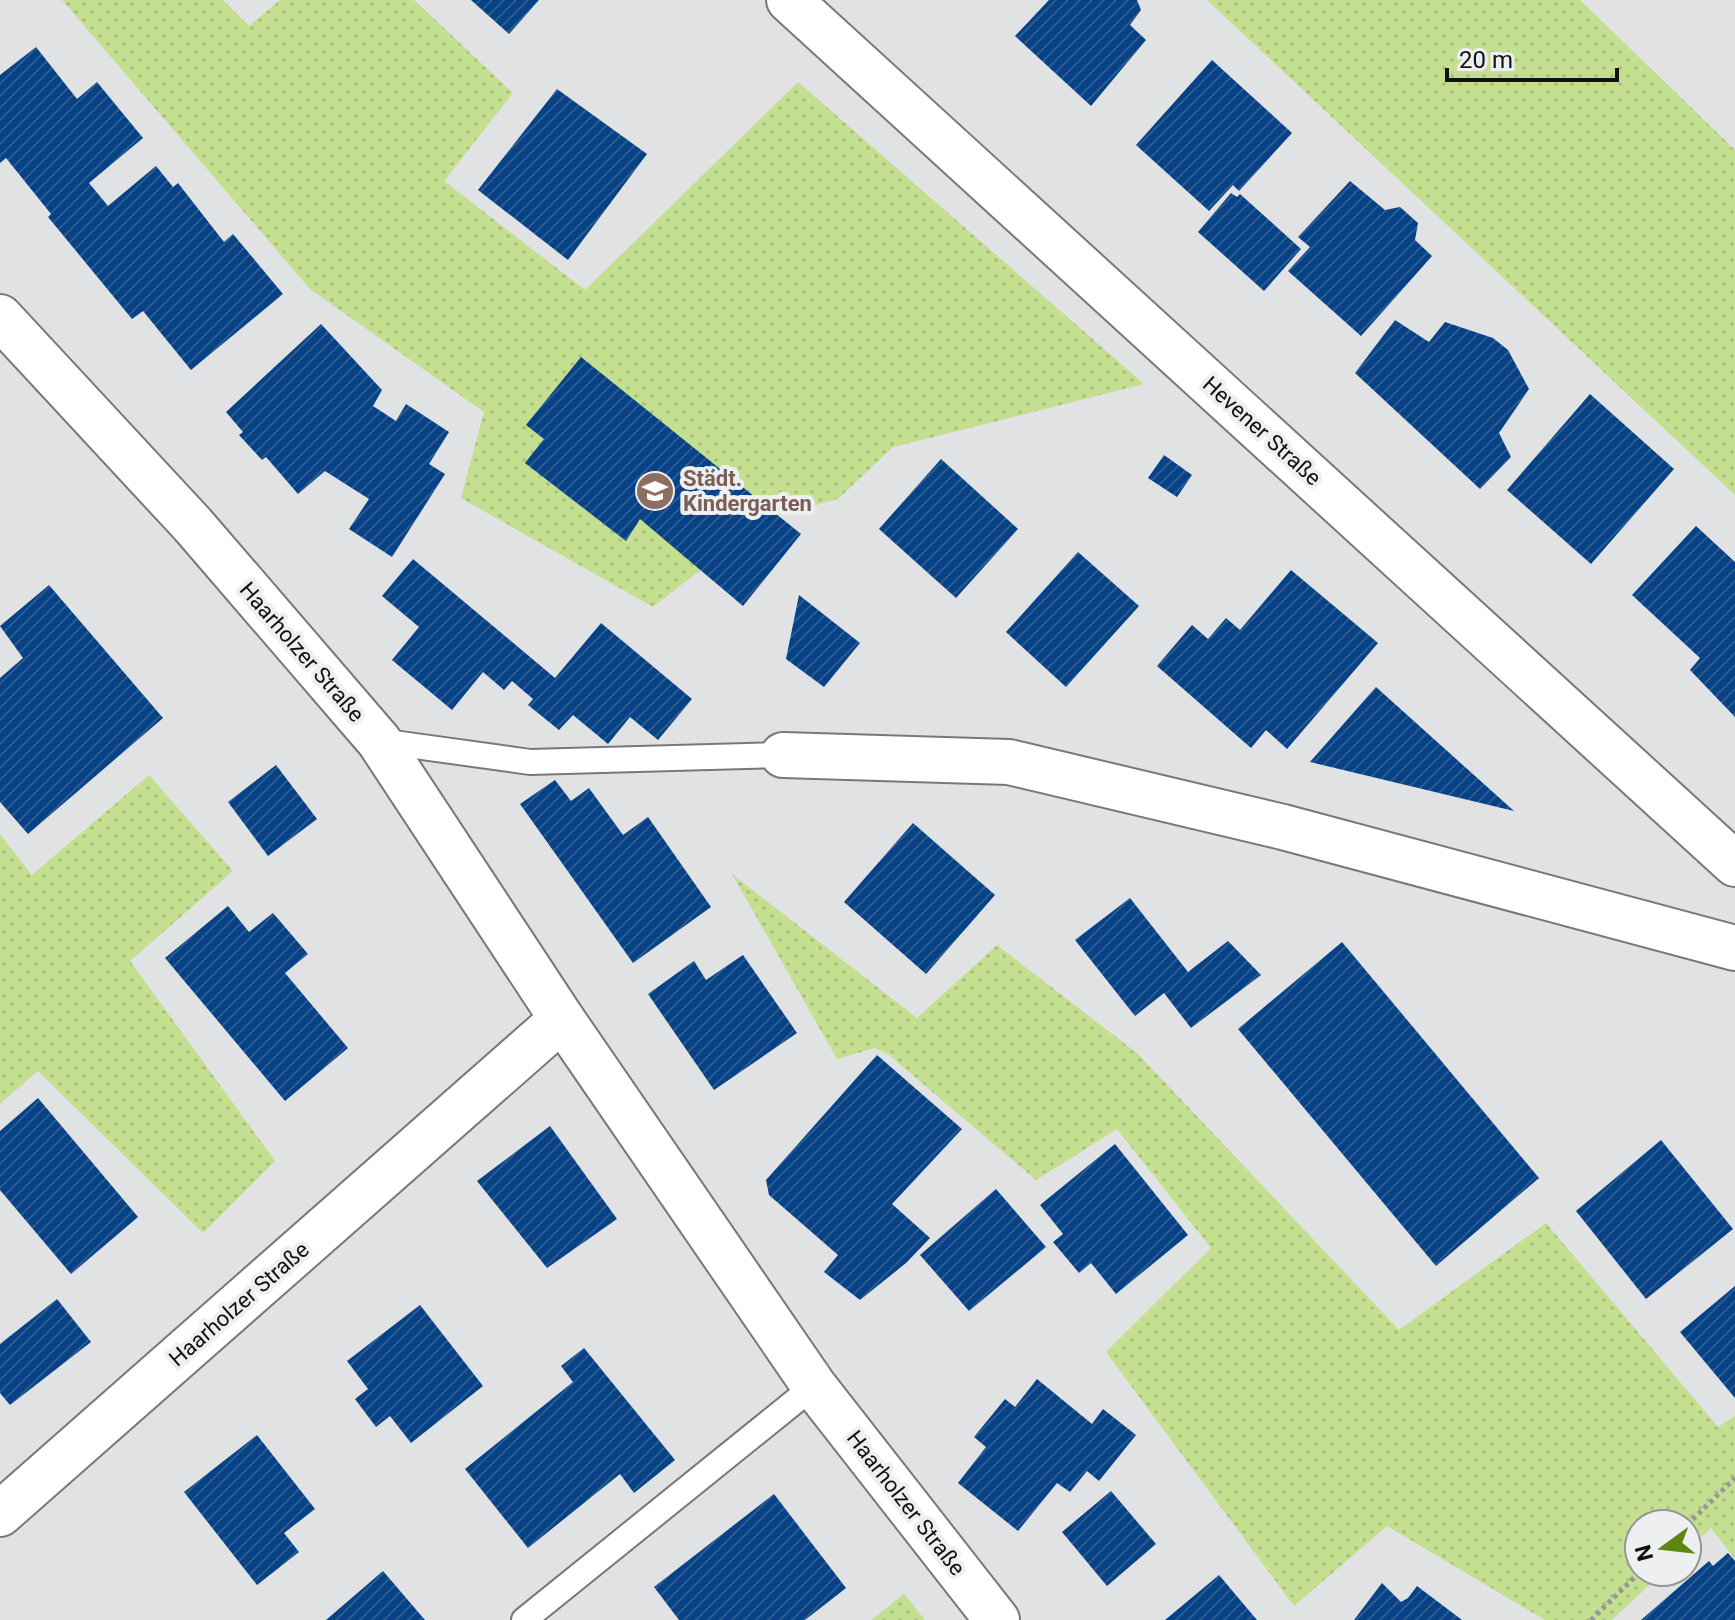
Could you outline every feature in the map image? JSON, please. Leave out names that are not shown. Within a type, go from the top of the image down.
[{"type":"street","name":"Hevener Straße","points":[[789,0],[1735,864]]},
{"type":"street","name":"Haarholzer Straße","points":[[0,317],[193,525],[379,741],[562,1019],[814,1386],[997,1620]]},
{"type":"street","points":[[783,755],[1009,762],[1283,827],[1735,948]]},
{"type":"street","name":"Haarholzer Straße","points":[[8,1491],[562,1019]]},
{"type":"lane","points":[[379,741],[530,762],[783,755]]},
{"type":"lane","points":[[524,1620],[814,1386]]},
{"type":"path","points":[[1703,1509],[1735,1478]]},
{"type":"path","points":[[1591,1620],[1624,1588]]},
{"type":"green space","points":[[62,0],[223,0],[249,26],[280,0],[414,0],[513,93],[444,181],[585,290],[798,82],[1144,384],[893,447],[838,499],[767,518],[653,607],[461,498],[484,412],[310,289]]},
{"type":"green space","points":[[1207,0],[1580,0],[1735,150],[1735,495]]},
{"type":"green space","points":[[149,775],[233,871],[130,961],[275,1161],[203,1233],[38,1071],[0,1104],[0,834],[32,875]]},
{"type":"green space","points":[[732,874],[917,1018],[997,945],[1138,1054],[1399,1330],[1546,1223],[1718,1427],[1735,1416],[1735,1559],[1711,1528],[1703,1535],[1703,1508],[1623,1508],[1623,1588],[1646,1588],[1612,1620],[1545,1620],[1387,1526],[1294,1606],[1106,1352],[1211,1248],[1117,1129],[1036,1180],[889,1055],[875,1048],[837,1059]]},
{"type":"green space","points":[[904,1594],[925,1620],[871,1620]]},
{"type":"building","points":[[471,0],[539,0],[509,34]]},
{"type":"building","points":[[1049,0],[1137,0],[1141,10],[1130,25],[1146,40],[1091,106],[1015,36]]},
{"type":"building","points":[[36,47],[77,99],[97,82],[143,138],[89,183],[108,206],[156,166],[173,187],[178,183],[224,242],[233,234],[283,294],[191,370],[143,311],[132,319],[48,217],[51,214],[6,158],[0,163],[0,75]]},
{"type":"building","points":[[1212,60],[1292,133],[1239,191],[1233,185],[1209,211],[1136,145]]},
{"type":"building","points":[[557,89],[647,154],[568,260],[478,190]]},
{"type":"building","points":[[1350,181],[1385,210],[1400,207],[1418,223],[1415,240],[1432,256],[1361,336],[1288,271],[1310,247],[1298,237]]},
{"type":"building","points":[[1231,193],[1237,197],[1240,194],[1301,249],[1264,291],[1198,232]]},
{"type":"building","points":[[1395,320],[1429,342],[1445,322],[1493,338],[1508,350],[1529,389],[1499,433],[1511,457],[1480,489],[1355,373]]},
{"type":"building","points":[[321,324],[382,390],[373,406],[396,421],[406,404],[449,432],[429,464],[445,474],[392,557],[349,529],[369,499],[325,471],[298,494],[266,457],[262,460],[239,435],[243,432],[226,412]]},
{"type":"building","name":"Städt. Kindergarten","points":[[581,357],[801,534],[743,606],[640,519],[626,541],[525,463],[544,439],[526,425]]},
{"type":"building","points":[[1590,394],[1674,469],[1591,564],[1507,490]]},
{"type":"building","points":[[1164,455],[1192,475],[1177,497],[1148,478]]},
{"type":"building","points":[[941,459],[1018,529],[956,598],[879,529]]},
{"type":"building","points":[[1696,526],[1735,562],[1735,717],[1690,670],[1700,658],[1632,595]]},
{"type":"building","points":[[1078,552],[1139,606],[1066,687],[1006,632]]},
{"type":"building","points":[[413,559],[555,678],[601,623],[692,699],[658,740],[630,717],[608,744],[573,715],[559,730],[528,705],[533,699],[512,681],[504,690],[483,672],[452,710],[392,660],[419,627],[382,596]]},
{"type":"building","points":[[1291,570],[1378,643],[1287,749],[1266,730],[1251,748],[1157,666],[1192,625],[1208,639],[1226,618],[1240,630]]},
{"type":"building","points":[[49,585],[163,718],[28,834],[0,802],[0,678],[23,658],[0,626]]},
{"type":"building","points":[[799,595],[860,643],[824,687],[786,659]]},
{"type":"building","points":[[1376,687],[1514,811],[1310,762]]},
{"type":"building","points":[[276,765],[317,819],[268,856],[228,802]]},
{"type":"building","points":[[555,780],[571,801],[589,788],[623,835],[648,817],[711,907],[633,963],[520,804]]},
{"type":"building","points":[[913,823],[995,895],[926,974],[844,902]]},
{"type":"building","points":[[1130,898],[1188,972],[1228,941],[1261,975],[1191,1028],[1164,993],[1135,1016],[1075,940]]},
{"type":"building","points":[[228,906],[249,932],[273,913],[308,954],[285,973],[348,1048],[285,1101],[165,958]]},
{"type":"building","points":[[1342,942],[1539,1178],[1436,1266],[1238,1029]]},
{"type":"building","points":[[743,955],[797,1033],[714,1090],[648,994],[694,961],[706,980]]},
{"type":"building","points":[[877,1055],[962,1129],[892,1204],[930,1238],[906,1263],[860,1300],[824,1272],[838,1255],[769,1195],[766,1180]]},
{"type":"building","points":[[38,1098],[138,1217],[71,1274],[0,1190],[0,1131]]},
{"type":"building","points":[[550,1126],[617,1219],[547,1268],[477,1181]]},
{"type":"building","points":[[1661,1140],[1733,1229],[1646,1299],[1576,1211]]},
{"type":"building","points":[[1115,1144],[1188,1235],[1116,1294],[1091,1263],[1079,1273],[1053,1242],[1063,1234],[1040,1205]]},
{"type":"building","points":[[996,1189],[1046,1247],[969,1311],[920,1255]]},
{"type":"building","points":[[1735,1286],[1735,1398],[1680,1332]]},
{"type":"building","points":[[57,1299],[91,1342],[10,1405],[0,1393],[0,1344]]},
{"type":"building","points":[[420,1305],[483,1386],[411,1443],[390,1416],[376,1427],[355,1399],[368,1389],[347,1361]]},
{"type":"building","points":[[584,1348],[675,1460],[634,1493],[620,1474],[528,1548],[465,1469],[573,1382],[561,1366]]},
{"type":"building","points":[[1037,1379],[1092,1424],[1103,1409],[1136,1435],[1099,1481],[1087,1471],[1070,1492],[1057,1483],[1018,1531],[958,1483],[986,1447],[974,1437],[1005,1399],[1015,1407]]},
{"type":"building","points":[[257,1435],[315,1509],[284,1533],[299,1552],[257,1585],[184,1492]]},
{"type":"building","points":[[1111,1491],[1156,1544],[1107,1586],[1062,1532]]},
{"type":"building","points":[[774,1494],[846,1588],[805,1620],[679,1620],[654,1587]]},
{"type":"building","points":[[1728,1553],[1735,1561],[1735,1620],[1641,1620],[1678,1588],[1703,1588],[1703,1566],[1709,1561],[1713,1566]]},
{"type":"building","points":[[383,1571],[425,1620],[326,1620]]},
{"type":"building","points":[[1219,1575],[1257,1620],[1165,1620]]},
{"type":"building","points":[[1382,1583],[1401,1602],[1417,1586],[1462,1620],[1354,1620]]},
{"type":"place","name":"Städt. Kindergarten","points":[[655,491]]}]
